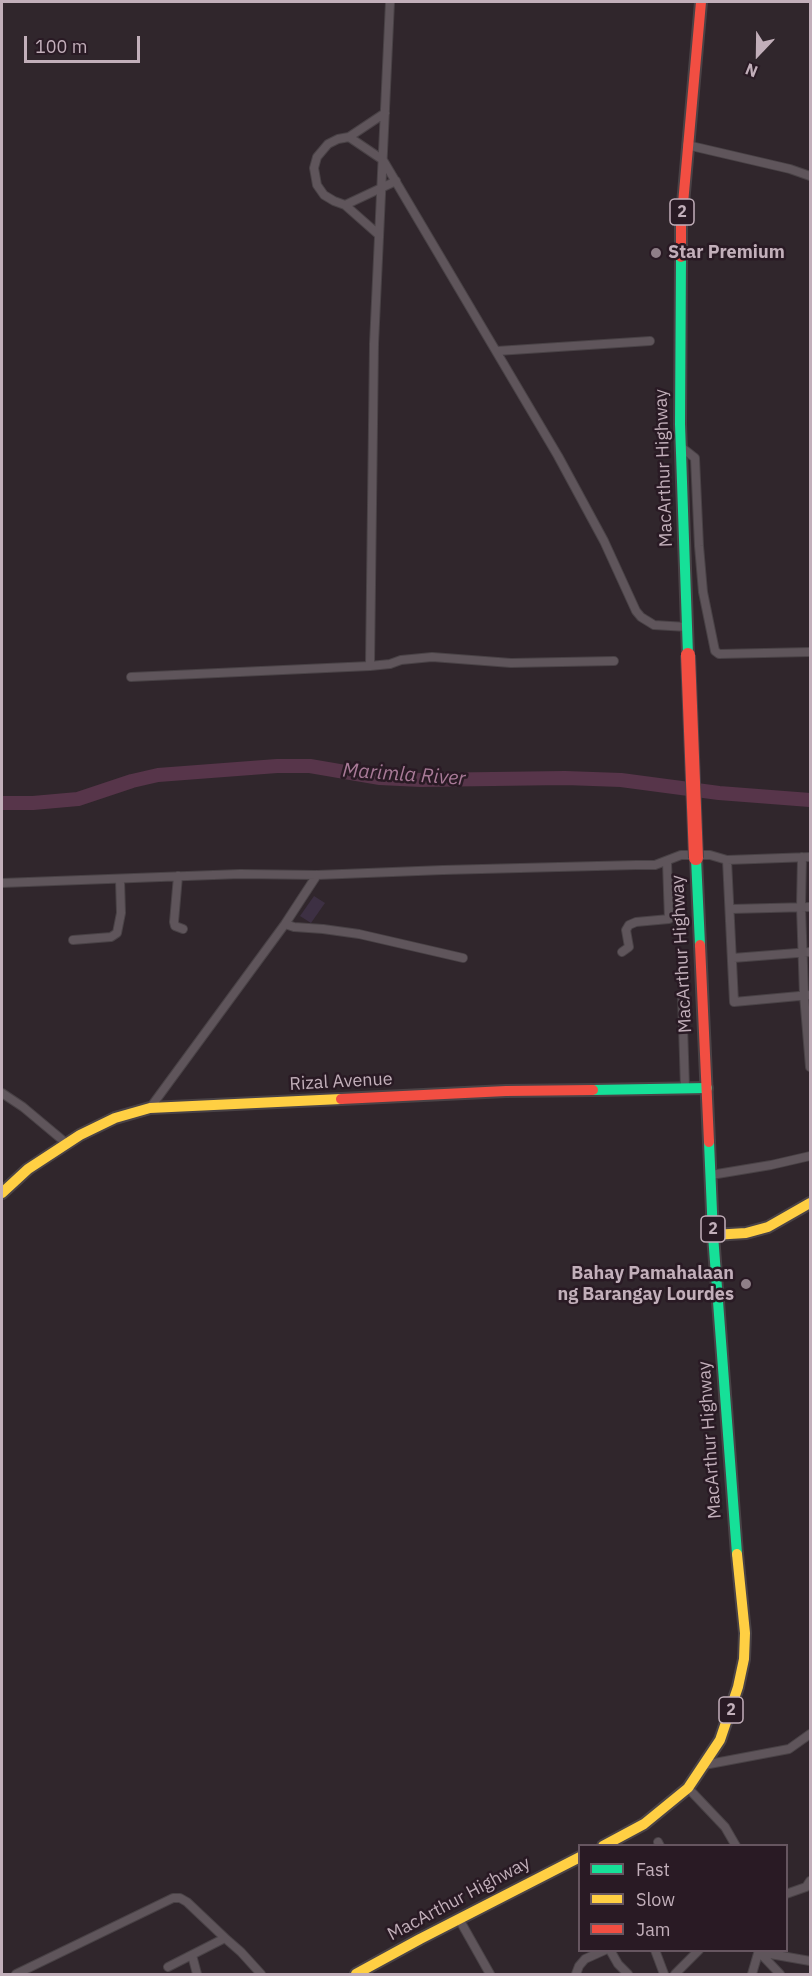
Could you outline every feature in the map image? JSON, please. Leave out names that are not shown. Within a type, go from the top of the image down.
[{"type":"main road","name":"MacArthur Highway","points":[[611,1844],[644,1824],[688,1788],[705,1765],[720,1740],[738,1687],[744,1659],[745,1633],[734,1520],[713,1235],[681,447],[681,226],[701,2]]},
{"type":"main road","name":"Rizal Avenue","points":[[2,1193],[28,1168],[97,1125],[150,1108],[506,1091],[707,1088]]},
{"type":"main road","points":[[713,1235],[746,1233],[762,1229],[810,1203]]},
{"type":"main road","name":"MacArthur Highway","points":[[356,1974],[578,1858]]},
{"type":"street","points":[[370,666],[372,439],[390,2]]},
{"type":"street","points":[[379,235],[345,205],[328,198],[320,190],[315,179],[314,168],[318,156],[328,144],[349,137],[385,113]]},
{"type":"street","points":[[349,137],[383,159],[558,456],[599,532],[636,611],[654,625],[687,627]]},
{"type":"street","points":[[687,145],[790,169],[810,176]]},
{"type":"street","points":[[345,205],[396,181]]},
{"type":"street","points":[[497,351],[650,341]]},
{"type":"street","points":[[681,447],[695,458],[699,546],[704,592],[715,651],[718,654],[810,652]]},
{"type":"street","points":[[131,677],[370,666],[432,657],[511,663],[614,661]]},
{"type":"street","points":[[2,883],[178,876],[316,875],[655,865],[681,855],[710,855],[727,860],[806,857],[801,907],[807,952],[810,1067]]},
{"type":"street","points":[[727,860],[734,1002],[807,995]]},
{"type":"street","points":[[622,952],[629,947],[626,930],[629,925],[636,922],[669,919],[666,862]]},
{"type":"street","points":[[150,1108],[285,924],[316,875]]},
{"type":"street","points":[[178,876],[174,922],[175,926],[183,929]]},
{"type":"street","points":[[73,940],[111,936],[117,933],[121,913],[120,880]]},
{"type":"street","points":[[731,909],[810,907]]},
{"type":"street","points":[[285,924],[359,934],[463,958]]},
{"type":"street","points":[[733,958],[807,952]]},
{"type":"street","points":[[682,994],[685,1088]]},
{"type":"street","points":[[2,1093],[66,1143]]},
{"type":"street","points":[[711,1175],[810,1156]]},
{"type":"street","points":[[705,1765],[789,1749],[810,1734]]},
{"type":"street","points":[[688,1788],[725,1827],[735,1844]]},
{"type":"street","points":[[788,1893],[806,1887],[810,1881]]},
{"type":"street","points":[[16,1974],[173,1898],[180,1898],[187,1902],[261,1974]]},
{"type":"street","points":[[459,1919],[489,1974]]},
{"type":"street","points":[[168,1967],[225,1938]]},
{"type":"street","points":[[576,1974],[585,1959],[601,1952]]},
{"type":"street","points":[[611,1952],[618,1964],[628,1974]]},
{"type":"street","points":[[656,1952],[664,1974]]},
{"type":"street","points":[[675,1974],[697,1952]]},
{"type":"street","points":[[752,1974],[759,1952]]},
{"type":"street","points":[[760,1952],[780,1974]]},
{"type":"street","points":[[764,1952],[810,1961]]},
{"type":"street","points":[[192,1955],[197,1974]]},
{"type":"shaded area","points":[[314,896],[325,903],[311,923],[300,916]]},
{"type":"waterway","name":"Marimla River","points":[[2,803],[78,799],[158,775],[277,766],[310,766],[380,778],[421,780],[565,778],[621,780],[719,793],[810,800]]},
{"type":"traffic: fast","points":[[681,257],[680,424],[688,655]]},
{"type":"traffic: fast","points":[[696,858],[700,945]]},
{"type":"traffic: fast","points":[[593,1090],[707,1088]]},
{"type":"traffic: fast","points":[[709,1142],[713,1235],[737,1554]]},
{"type":"traffic: slow","points":[[2,1193],[28,1169],[80,1135],[115,1118],[150,1108],[341,1099]]},
{"type":"traffic: slow","points":[[713,1235],[746,1233],[768,1227],[810,1203]]},
{"type":"traffic: slow","points":[[607,1844],[644,1824],[688,1788],[720,1740],[738,1687],[744,1659],[745,1633],[737,1554]]},
{"type":"traffic: slow","points":[[356,1974],[578,1858]]},
{"type":"traffic: jam","points":[[681,257],[681,226],[701,2]]},
{"type":"traffic: jam","points":[[688,655],[696,858]]},
{"type":"traffic: jam","points":[[700,945],[709,1142]]},
{"type":"traffic: jam","points":[[341,1099],[506,1091],[593,1090]]},
{"type":"place","name":"Star Premium","points":[[656,253]]},
{"type":"place","name":"Bahay Pamahalaan ng Barangay Lourdes","points":[[746,1284]]}]
